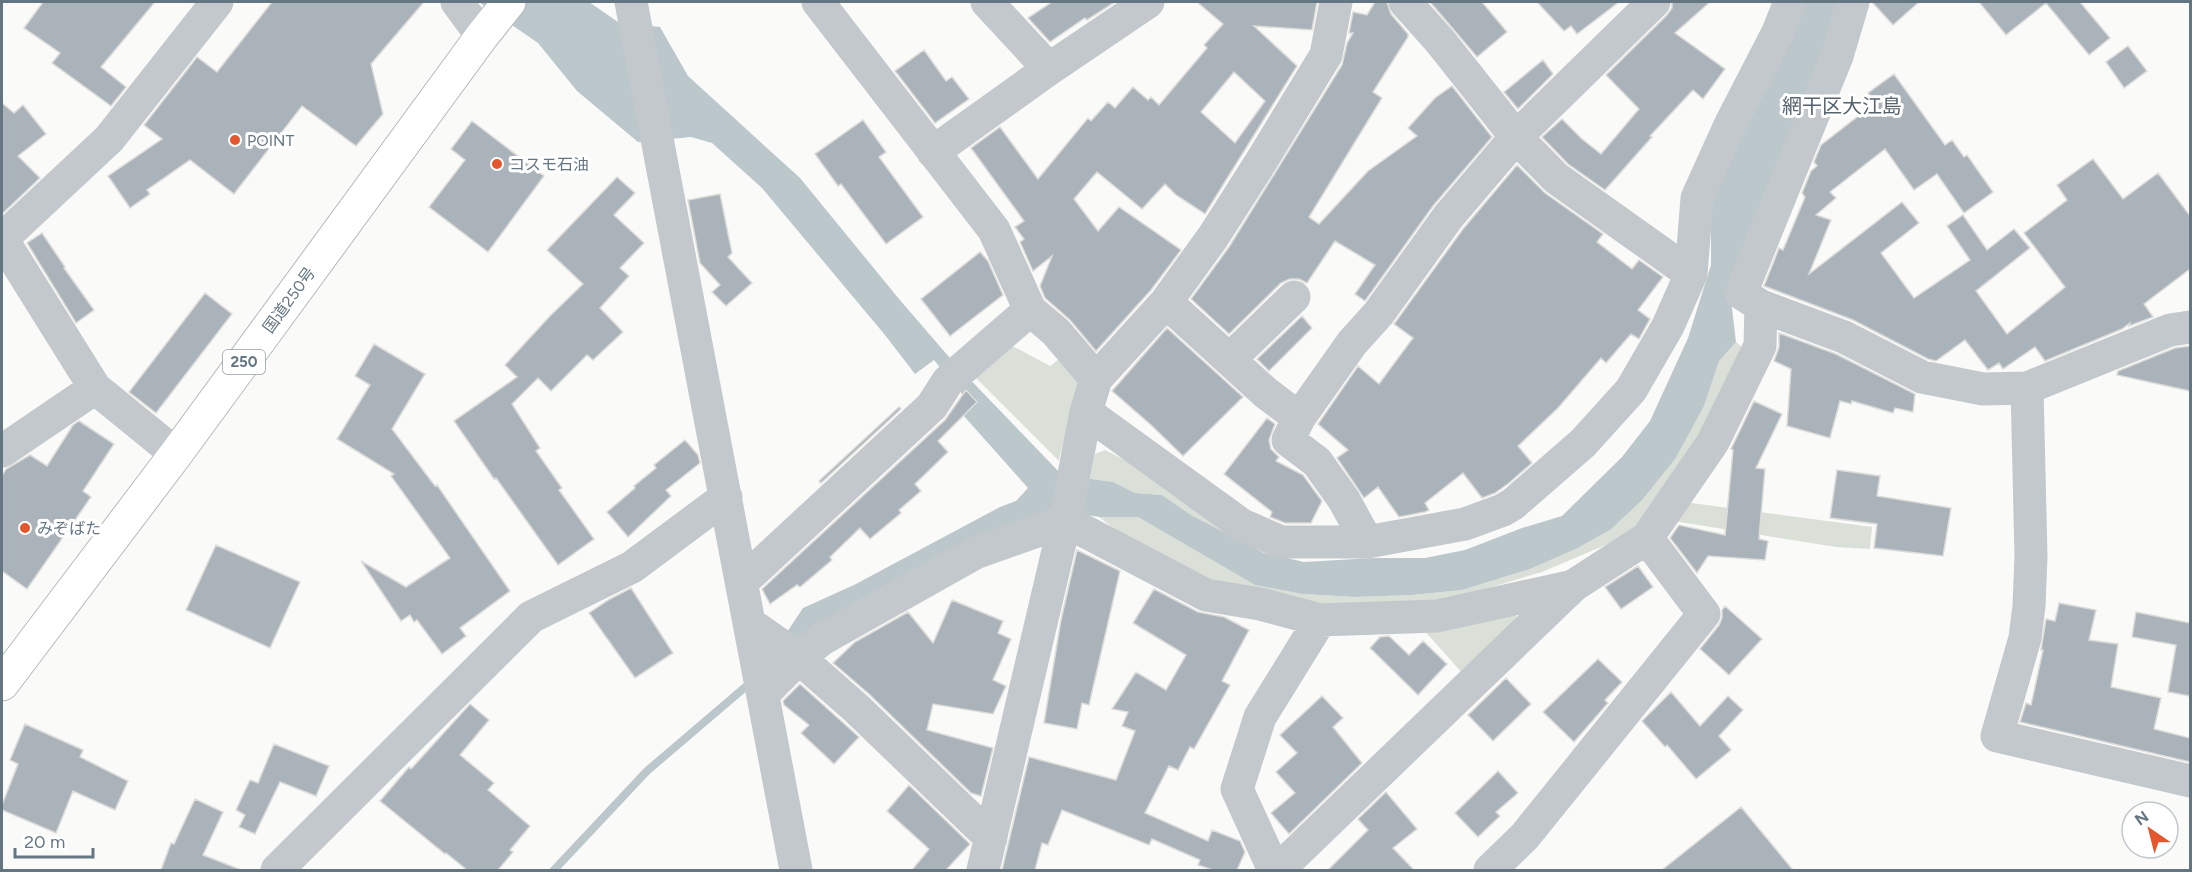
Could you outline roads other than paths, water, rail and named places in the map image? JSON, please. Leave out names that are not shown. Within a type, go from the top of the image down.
[{"type":"highway","name":"国道250号","points":[[2,684],[176,454],[482,36],[510,2]]},
{"type":"street","points":[[176,454],[95,388],[2,239],[109,139],[217,2]]},
{"type":"street","points":[[457,2],[482,36]]},
{"type":"street","points":[[818,2],[994,230],[1030,310],[1056,332],[1096,379]]},
{"type":"street","points":[[987,2],[1049,69]]},
{"type":"street","points":[[933,152],[1148,2]]},
{"type":"street","points":[[983,870],[1065,521],[1086,412],[1096,379],[1166,302],[1212,237],[1326,55],[1336,2]]},
{"type":"street","points":[[1405,2],[1516,137],[1556,178],[1691,274]]},
{"type":"street","points":[[1367,542],[1344,500],[1317,462],[1288,440],[1299,418],[1352,343],[1379,314],[1448,217],[1516,137],[1654,2]]},
{"type":"street","points":[[1086,412],[1242,525],[1281,542],[1367,542],[1465,524],[1503,510],[1513,504],[1583,443],[1631,390],[1668,326],[1691,274],[1697,198],[1730,125],[1778,32],[1790,2]]},
{"type":"street","points":[[1853,2],[1837,56],[1741,293],[1761,306],[1844,337],[1922,377],[1983,389],[2027,388],[2170,330],[2190,327]]},
{"type":"street","points":[[632,9],[660,145],[742,582],[770,643],[856,708],[991,838]]},
{"type":"street","points":[[1230,359],[1294,297]]},
{"type":"street","points":[[1166,302],[1266,393],[1299,418]]},
{"type":"street","points":[[1320,620],[1260,717],[1237,789],[1276,870],[1573,586],[1647,538],[1713,442],[1760,346],[1761,306]]},
{"type":"street","points":[[742,582],[932,406],[956,374],[1030,310]]},
{"type":"street","points":[[2,452],[95,388]]},
{"type":"street","points":[[2027,388],[2031,556],[2029,606],[2025,638],[1997,736],[2190,781]]},
{"type":"street","points":[[277,870],[531,617],[633,567],[726,497]]},
{"type":"street","points":[[770,643],[822,639],[975,553],[1065,521],[1206,596],[1260,604],[1320,620],[1437,616],[1573,586]]},
{"type":"street","points":[[1490,870],[1525,836],[1704,614],[1647,538]]},
{"type":"street","points":[[770,643],[763,694],[796,870]]},
{"type":"waterway","points":[[554,870],[647,771],[750,683]]},
{"type":"place","name":"POINT","points":[[235,140]]},
{"type":"place","name":"コスモ石油","points":[[497,164]]},
{"type":"place","name":"みぞばた","points":[[25,528]]},
{"type":"district","name":"網干区大江島","points":[[1842,106]]}]
